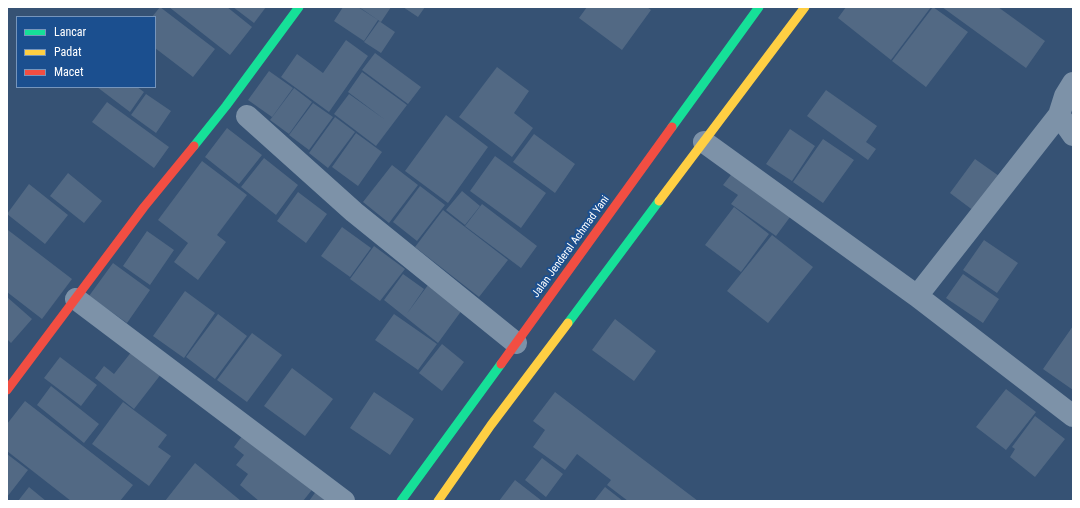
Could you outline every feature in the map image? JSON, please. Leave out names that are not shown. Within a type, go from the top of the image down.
[{"type":"street","points":[[7,390],[144,207],[226,106],[299,7]]},
{"type":"street","name":"Jalan Jenderal Achmad Yani","points":[[401,501],[759,7]]},
{"type":"street","points":[[438,501],[492,425],[805,7]]},
{"type":"street","points":[[917,296],[1060,115],[1065,96],[1073,83]]},
{"type":"street","points":[[1060,115],[1073,135]]},
{"type":"street","points":[[246,116],[354,212],[516,343]]},
{"type":"street","points":[[704,142],[917,296],[1073,416]]},
{"type":"street","points":[[76,299],[344,501]]},
{"type":"building","points":[[160,7],[215,49],[193,77],[156,49],[156,16],[153,16]]},
{"type":"building","points":[[169,7],[227,7],[252,27],[230,55]]},
{"type":"building","points":[[233,7],[266,7],[254,23]]},
{"type":"building","points":[[343,7],[358,7],[378,20],[364,41],[334,21]]},
{"type":"building","points":[[359,7],[391,7],[381,22]]},
{"type":"building","points":[[403,7],[425,7],[418,17]]},
{"type":"building","points":[[587,7],[647,7],[651,10],[622,50],[579,18]]},
{"type":"building","points":[[846,7],[931,7],[891,60],[838,18]]},
{"type":"building","points":[[933,7],[968,32],[926,87],[892,61]]},
{"type":"building","points":[[942,7],[998,7],[1045,41],[1026,68]]},
{"type":"building","points":[[379,21],[395,32],[381,53],[364,42]]},
{"type":"building","points":[[346,40],[368,56],[329,112],[281,77],[297,54],[323,73]]},
{"type":"building","points":[[375,53],[421,87],[408,104],[362,70]]},
{"type":"building","points":[[497,67],[529,91],[514,113],[533,128],[512,157],[459,117]]},
{"type":"building","points":[[269,71],[293,88],[272,117],[248,100]]},
{"type":"building","points":[[362,72],[407,105],[376,146],[334,114],[349,94],[384,119],[348,92]]},
{"type":"building","points":[[98,88],[138,88],[144,92],[130,112]]},
{"type":"building","points":[[294,88],[312,102],[289,134],[270,120]]},
{"type":"building","points":[[826,90],[877,126],[866,142],[876,149],[868,160],[807,116]]},
{"type":"building","points":[[146,94],[171,111],[156,133],[131,115]]},
{"type":"building","points":[[107,102],[169,147],[154,168],[92,122]]},
{"type":"building","points":[[313,103],[333,117],[309,150],[289,135]]},
{"type":"building","points":[[446,115],[488,147],[448,203],[405,171]]},
{"type":"building","points":[[335,117],[355,132],[328,168],[309,153]]},
{"type":"building","points":[[227,128],[262,155],[239,184],[205,157]]},
{"type":"building","points":[[790,129],[815,146],[792,181],[766,164]]},
{"type":"building","points":[[356,133],[382,152],[358,186],[332,167]]},
{"type":"building","points":[[534,134],[575,164],[555,193],[513,162]]},
{"type":"building","points":[[823,139],[854,160],[823,203],[793,182]]},
{"type":"building","points":[[495,156],[546,193],[521,228],[470,191]]},
{"type":"building","points":[[264,158],[298,185],[276,215],[241,187]]},
{"type":"building","points":[[975,159],[999,176],[974,211],[950,193]]},
{"type":"building","points":[[202,161],[247,195],[217,235],[226,242],[198,280],[174,262],[188,243],[158,220]]},
{"type":"building","points":[[392,165],[418,185],[389,223],[363,202]]},
{"type":"building","points":[[734,171],[793,213],[776,236],[731,204],[738,195],[723,185]]},
{"type":"building","points":[[68,173],[102,201],[84,223],[50,196]]},
{"type":"building","points":[[29,184],[68,215],[45,244],[7,214]]},
{"type":"building","points":[[420,186],[445,205],[417,241],[393,222]]},
{"type":"building","points":[[462,191],[480,206],[465,225],[446,210]]},
{"type":"building","points":[[298,192],[327,214],[306,243],[277,221]]},
{"type":"building","points":[[482,204],[537,246],[521,268],[465,226]]},
{"type":"building","points":[[734,207],[769,234],[741,272],[705,245]]},
{"type":"building","points":[[443,210],[508,260],[479,297],[415,247]]},
{"type":"building","points":[[342,227],[371,248],[350,277],[321,256]]},
{"type":"building","points":[[8,230],[72,279],[42,319],[7,292]]},
{"type":"building","points":[[147,231],[174,250],[150,285],[123,266]]},
{"type":"building","points":[[772,235],[813,267],[768,323],[727,291]]},
{"type":"building","points":[[984,240],[1018,263],[997,293],[963,270]]},
{"type":"building","points":[[374,246],[405,269],[380,301],[350,279]]},
{"type":"building","points":[[113,263],[150,290],[127,323],[89,296]]},
{"type":"building","points":[[403,274],[424,289],[406,315],[428,285],[462,310],[438,343],[384,300]]},
{"type":"building","points":[[963,274],[999,299],[983,323],[946,298]]},
{"type":"building","points":[[185,291],[215,313],[184,358],[153,336]]},
{"type":"building","points":[[7,297],[32,319],[11,343],[7,339]]},
{"type":"building","points":[[218,314],[247,336],[215,379],[186,357]]},
{"type":"building","points":[[394,314],[437,344],[418,370],[375,340]]},
{"type":"building","points":[[615,319],[656,351],[634,381],[592,350]]},
{"type":"building","points":[[1073,326],[1073,390],[1043,369]]},
{"type":"building","points":[[252,333],[282,355],[247,402],[217,380]]},
{"type":"building","points":[[442,344],[464,362],[442,391],[419,373]]},
{"type":"building","points":[[136,346],[165,369],[134,409],[95,378],[104,366],[114,374]]},
{"type":"building","points":[[60,357],[97,385],[81,406],[44,378]]},
{"type":"building","points":[[292,368],[333,399],[305,436],[264,406]]},
{"type":"building","points":[[51,386],[99,424],[84,443],[37,405]]},
{"type":"building","points":[[1006,389],[1036,412],[1006,450],[976,427]]},
{"type":"building","points":[[374,392],[414,419],[390,455],[350,428]]},
{"type":"building","points":[[555,392],[698,501],[628,501],[607,485],[611,480],[577,454],[565,470],[533,447],[545,430],[533,421]]},
{"type":"building","points":[[25,401],[133,485],[120,501],[71,501],[7,451],[7,424]]},
{"type":"building","points":[[123,402],[167,435],[158,447],[171,456],[149,486],[92,444]]},
{"type":"building","points":[[1035,416],[1065,439],[1035,477],[1010,457],[1015,449],[1012,447]]},
{"type":"building","points":[[245,432],[315,486],[303,501],[259,501],[240,485],[248,474],[236,465],[244,455],[234,447]]},
{"type":"building","points":[[7,454],[28,470],[7,497]]},
{"type":"building","points":[[542,458],[563,474],[546,497],[525,480]]},
{"type":"building","points":[[195,463],[241,501],[165,501]]},
{"type":"building","points":[[515,480],[542,501],[499,501]]},
{"type":"building","points":[[320,486],[342,501],[309,501]]},
{"type":"building","points":[[29,487],[46,501],[18,501]]},
{"type":"building","points":[[605,487],[623,501],[594,501]]},
{"type":"traffic: fast","points":[[194,146],[226,106],[299,7]]},
{"type":"traffic: fast","points":[[672,127],[759,7]]},
{"type":"traffic: fast","points":[[568,323],[659,201]]},
{"type":"traffic: fast","points":[[401,501],[501,364]]},
{"type":"traffic: slow","points":[[659,201],[805,7]]},
{"type":"traffic: slow","points":[[438,501],[491,425],[568,323]]},
{"type":"traffic: jam","points":[[501,364],[672,127]]},
{"type":"traffic: jam","points":[[7,390],[144,207],[194,146]]}]
